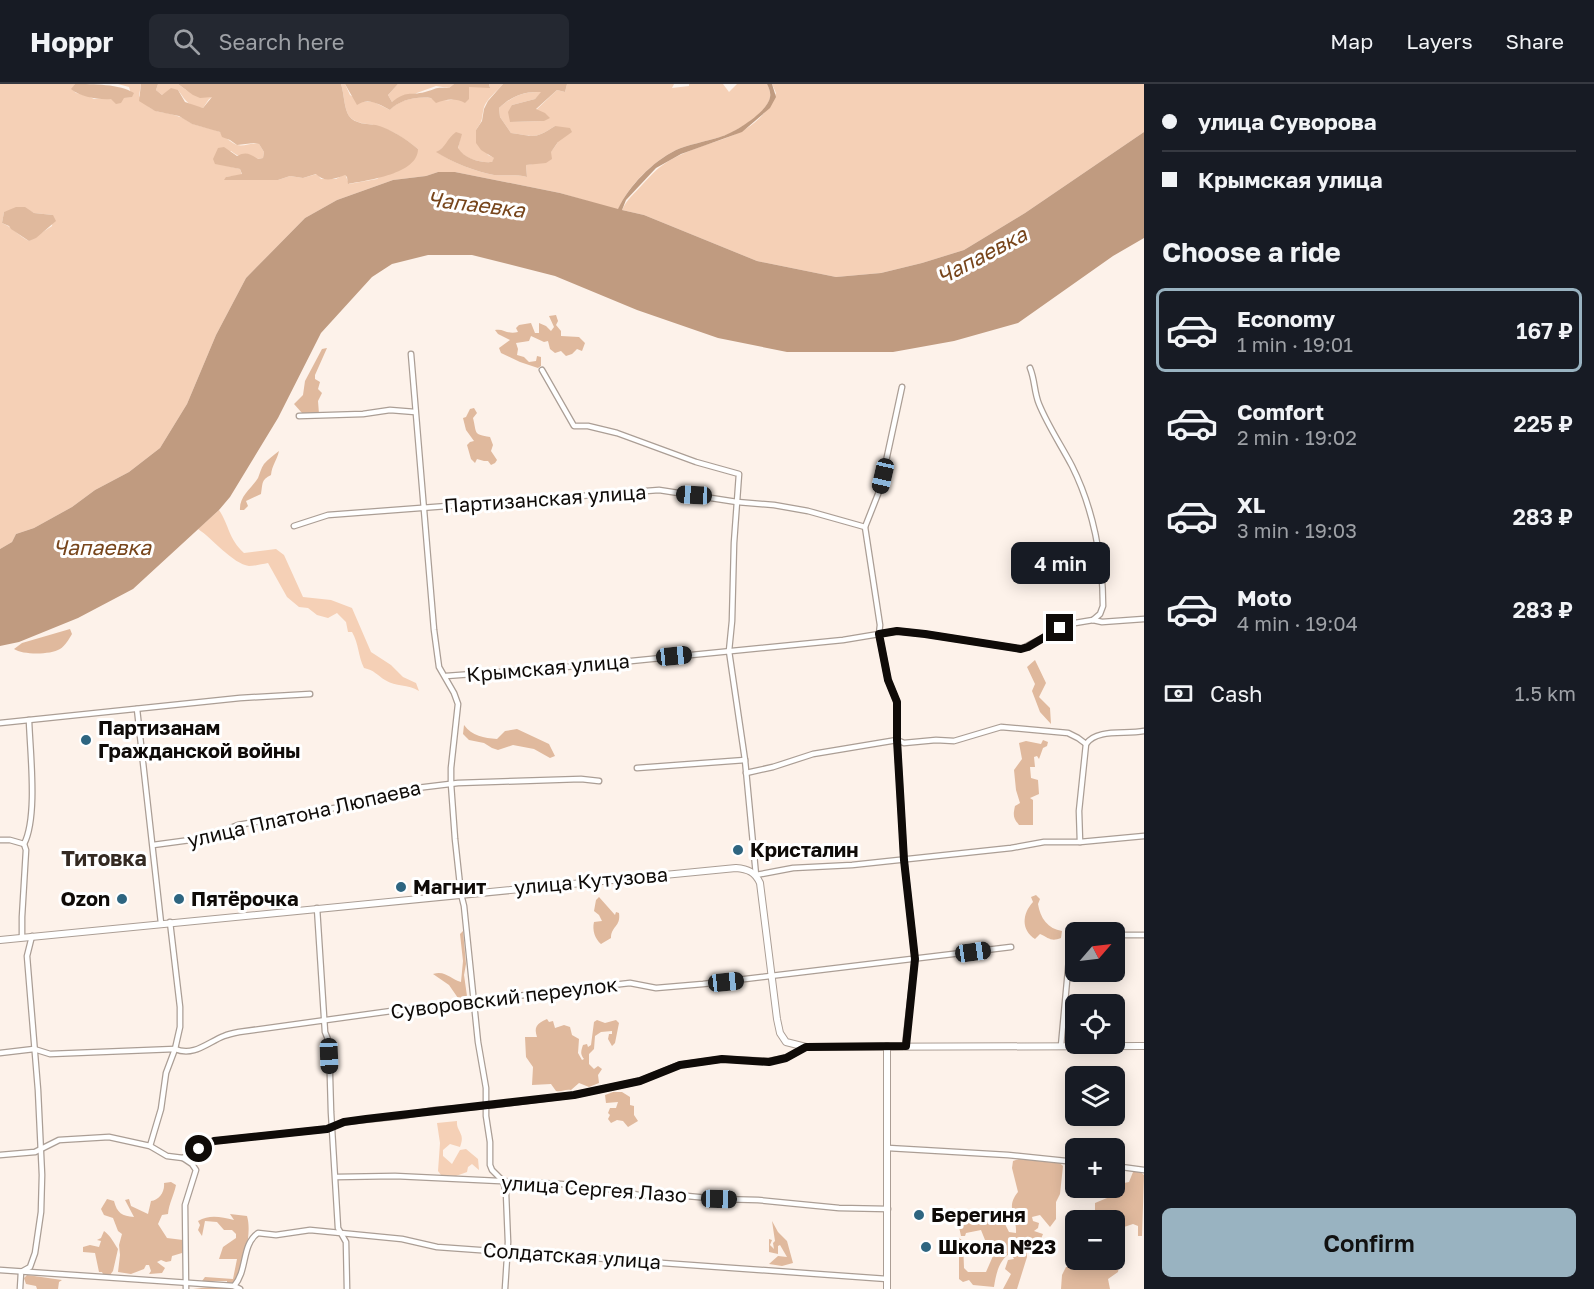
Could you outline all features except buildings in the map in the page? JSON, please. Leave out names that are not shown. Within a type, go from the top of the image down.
[{"type":"street","points":[[411,354],[434,630],[439,667],[446,676],[458,704],[451,784],[460,894],[464,906],[473,1000],[488,1106],[486,1116],[490,1142],[490,1165],[503,1181],[508,1216],[505,1289]]},
{"type":"street","points":[[1030,368],[1040,406],[1072,467],[1097,540],[1103,606],[1100,614],[1093,620]]},
{"type":"street","points":[[542,370],[574,426],[588,426],[617,433],[696,462],[739,474],[729,651],[745,760],[756,875],[760,883],[777,1019],[780,1033],[786,1042],[806,1047],[1144,1046]]},
{"type":"street","points":[[902,387],[880,489],[865,527],[880,625],[879,634],[888,680],[897,702],[904,860],[915,959],[906,1046]]},
{"type":"street","points":[[299,416],[363,414],[390,410],[415,412]]},
{"type":"street","name":"Партизанская улица","points":[[294,526],[328,514],[659,490],[808,511],[865,527]]},
{"type":"street","name":"Крымская улица","points":[[446,676],[591,665],[843,640],[897,631],[1021,649],[1060,628],[1093,620],[1102,622],[1144,620]]},
{"type":"street","points":[[0,723],[310,694]]},
{"type":"street","points":[[137,709],[161,923]]},
{"type":"street","points":[[22,937],[26,850],[24,844],[31,818],[29,720]]},
{"type":"street","points":[[746,773],[813,754],[897,740],[904,743],[954,741],[1000,727],[1068,733],[1086,744]]},
{"type":"street","points":[[1080,842],[1079,811],[1086,744],[1098,735],[1144,731]]},
{"type":"street","points":[[637,768],[745,760]]},
{"type":"street","name":"улица Платона Люпаева","points":[[153,845],[205,838],[238,825],[336,808],[381,797],[392,791],[451,784],[599,781]]},
{"type":"street","name":"улица Кутузова","points":[[0,940],[736,868],[747,869],[756,875],[793,868],[904,860],[1044,842],[1080,842],[1144,836]]},
{"type":"street","points":[[0,840],[24,844]]},
{"type":"street","points":[[317,908],[324,1021],[329,1042],[338,1228],[346,1242],[347,1289]]},
{"type":"street","points":[[150,1146],[161,1109],[166,1073],[180,1027],[180,1007],[170,922]]},
{"type":"street","points":[[1125,935],[1144,935]]},
{"type":"street","points":[[21,1272],[30,1267],[35,1253],[42,1199],[38,1090],[27,956],[32,936]]},
{"type":"street","name":"Суворовский переулок","points":[[0,1053],[34,1049],[41,1053],[175,1049],[189,1052],[225,1035],[473,1000],[630,983],[656,988],[1011,946]]},
{"type":"street","points":[[1061,1046],[1067,982]]},
{"type":"street","points":[[887,1046],[888,1289]]},
{"type":"street","points":[[183,1158],[214,1141],[332,1127],[344,1122],[435,1110],[574,1095],[640,1081],[680,1065],[722,1059],[769,1062],[786,1058],[806,1047]]},
{"type":"street","points":[[0,1155],[35,1152],[59,1140],[109,1137],[150,1146],[167,1156],[183,1158],[192,1164],[196,1170],[185,1205],[187,1286]]},
{"type":"street","points":[[888,1148],[1065,1161]]},
{"type":"street","points":[[1125,1167],[1144,1170]]},
{"type":"street","name":"улица Сергея Лазо","points":[[336,1176],[395,1176],[561,1184],[616,1190],[643,1196],[655,1193],[839,1208],[888,1209]]},
{"type":"street","name":"Солдатская улица","points":[[234,1286],[240,1279],[251,1238],[258,1233],[276,1235],[310,1230],[402,1239],[426,1245],[507,1252],[887,1279]]},
{"type":"street","points":[[0,1270],[187,1286],[234,1286],[240,1289]]},
{"type":"street","points":[[20,1289],[21,1272]]},
{"type":"shaded area","points":[[0,84],[75,84],[72,89],[76,93],[94,99],[132,97],[129,87],[118,84],[141,84],[139,96],[154,110],[213,129],[237,145],[259,144],[264,152],[263,158],[246,158],[231,151],[215,163],[240,169],[242,175],[226,177],[232,180],[278,180],[290,176],[303,178],[317,174],[321,179],[336,179],[345,174],[349,184],[377,179],[418,149],[390,131],[352,119],[346,109],[341,84],[345,84],[350,95],[361,102],[374,102],[390,110],[408,99],[451,100],[469,87],[490,87],[489,84],[503,84],[485,104],[476,130],[488,155],[495,158],[492,162],[473,160],[461,152],[458,149],[461,134],[437,152],[480,172],[527,177],[526,165],[545,158],[558,142],[555,126],[534,136],[511,133],[500,117],[499,108],[519,95],[542,92],[535,99],[512,105],[510,122],[544,121],[536,110],[557,90],[565,92],[567,84],[674,84],[672,88],[689,86],[689,84],[723,84],[729,92],[737,84],[767,84],[770,97],[757,116],[726,135],[680,148],[667,155],[634,184],[618,210],[560,193],[455,172],[438,172],[426,176],[393,180],[337,200],[305,218],[246,278],[216,335],[187,404],[160,448],[129,472],[95,490],[72,507],[34,528],[16,534],[12,542],[0,549]],"holes":[[[28,210],[53,215],[52,226],[29,241],[2,223],[4,212]]]},
{"type":"shaded area","points":[[75,84],[114,86],[134,93],[132,97],[124,98],[121,103],[116,104],[111,99],[79,94],[71,89]]},
{"type":"shaded area","points":[[141,84],[158,84],[156,90],[162,95],[171,88],[178,90],[185,102],[203,108],[212,97],[200,98],[178,84],[341,84],[346,109],[352,119],[387,129],[403,138],[418,149],[416,158],[401,170],[391,174],[348,184],[345,175],[326,179],[316,174],[303,178],[290,176],[278,180],[224,180],[226,177],[242,174],[240,169],[215,164],[213,159],[218,148],[224,147],[237,156],[248,154],[258,159],[263,158],[264,152],[259,144],[237,145],[222,137],[220,132],[192,124],[179,116],[155,111],[139,101]]},
{"type":"shaded area","points":[[158,84],[178,84],[186,90],[213,97],[203,108],[198,107],[188,102],[178,90],[162,95],[156,90]]},
{"type":"shaded area","points":[[345,84],[398,84],[388,95],[392,102],[405,95],[449,88],[454,84],[489,84],[490,88],[469,87],[469,99],[465,103],[451,100],[436,103],[431,98],[420,98],[403,101],[390,110],[369,101],[357,105]]},
{"type":"shaded area","points":[[398,84],[454,84],[449,88],[436,86],[392,102],[388,95]]},
{"type":"shaded area","points":[[503,84],[567,84],[565,92],[557,90],[536,109],[550,118],[544,121],[510,122],[508,112],[512,105],[535,99],[541,92],[518,95],[499,108],[500,117],[511,133],[534,136],[555,126],[570,128],[572,132],[558,142],[551,152],[552,159],[546,163],[526,165],[527,177],[480,172],[436,152],[456,132],[462,134],[458,148],[465,155],[478,161],[492,162],[494,158],[481,150],[476,143],[476,130],[482,121],[488,101]]},
{"type":"shaded area","points":[[772,84],[1144,84],[1144,132],[1025,213],[964,250],[881,273],[836,277],[757,261],[644,215],[622,210],[631,197],[664,164],[689,151],[732,136],[757,120],[767,109],[776,93]]},
{"type":"shaded area","points":[[16,207],[25,207],[34,213],[53,215],[56,221],[29,241],[2,223],[4,212]]},
{"type":"shaded area","points":[[556,315],[558,321],[556,325],[561,331],[561,336],[579,337],[585,343],[582,351],[577,349],[566,356],[561,351],[555,353],[550,349],[548,341],[544,342],[531,336],[529,341],[516,343],[517,355],[529,362],[536,361],[537,356],[541,357],[541,366],[538,368],[501,353],[499,348],[510,340],[495,330],[518,332],[516,328],[519,325],[531,323],[535,333],[539,333],[539,323],[551,331],[554,327],[549,316]]},
{"type":"shaded area","points":[[327,348],[315,375],[315,379],[320,382],[318,389],[322,393],[318,401],[319,414],[302,413],[294,404],[303,395],[305,381],[322,349]]},
{"type":"shaded area","points":[[474,408],[477,413],[473,418],[477,432],[490,437],[493,445],[491,451],[497,460],[491,465],[488,461],[477,459],[475,463],[471,459],[467,445],[474,441],[466,430],[463,418],[470,409]]},
{"type":"shaded area","points":[[279,451],[271,475],[263,482],[261,494],[246,501],[248,506],[240,510],[244,496],[258,478],[263,466]]},
{"type":"shaded area","points":[[219,510],[232,537],[244,553],[276,549],[284,555],[303,597],[331,600],[352,608],[371,652],[391,665],[403,677],[416,683],[419,691],[389,682],[364,668],[354,636],[352,632],[348,632],[346,622],[337,613],[328,618],[317,615],[308,608],[299,607],[287,597],[268,563],[249,566],[236,561],[198,529]]},
{"type":"shaded area","points":[[70,629],[72,634],[62,648],[56,651],[30,653],[14,649],[22,643]]},
{"type":"shaded area","points":[[1035,660],[1046,683],[1039,697],[1050,708],[1051,724],[1040,712],[1032,691],[1035,684],[1027,667]]},
{"type":"shaded area","points":[[464,725],[479,736],[497,739],[505,731],[517,729],[549,744],[555,756],[550,758],[534,749],[513,745],[498,750],[492,748],[484,743],[469,740],[463,734]]},
{"type":"shaded area","points":[[1043,740],[1048,742],[1047,746],[1043,748],[1039,759],[1037,756],[1034,757],[1035,767],[1030,767],[1031,778],[1038,780],[1039,794],[1030,798],[1033,800],[1033,825],[1019,825],[1014,814],[1015,806],[1020,803],[1014,770],[1022,759],[1019,743],[1026,741],[1041,744]]},
{"type":"shaded area","points":[[1036,895],[1040,899],[1038,904],[1043,918],[1053,928],[1062,931],[1061,938],[1052,940],[1040,934],[1035,939],[1027,931],[1025,917],[1033,902],[1031,897]]},
{"type":"shaded area","points":[[599,897],[615,915],[616,912],[619,913],[611,938],[601,944],[593,928],[594,922],[602,921],[594,911],[596,900]]},
{"type":"shaded area","points":[[463,931],[467,996],[458,998],[449,985],[433,974],[445,974],[461,982],[463,961],[460,934]]},
{"type":"shaded area","points":[[547,1019],[549,1022],[553,1021],[555,1028],[564,1025],[570,1027],[572,1035],[579,1039],[578,1053],[582,1060],[584,1059],[581,1052],[583,1045],[587,1044],[588,1047],[591,1045],[594,1022],[597,1020],[605,1023],[616,1020],[619,1023],[615,1043],[612,1046],[608,1039],[612,1031],[601,1032],[595,1036],[594,1049],[589,1054],[589,1064],[594,1069],[598,1066],[602,1069],[598,1075],[599,1083],[589,1087],[579,1083],[571,1090],[558,1091],[551,1084],[532,1085],[533,1067],[526,1057],[525,1037],[537,1037],[537,1026]]},
{"type":"shaded area","points":[[622,1092],[630,1097],[630,1105],[634,1106],[634,1115],[638,1121],[628,1127],[623,1121],[617,1120],[611,1123],[608,1113],[610,1108],[616,1108],[618,1102],[606,1103],[605,1095]]},
{"type":"shaded area","points":[[457,1121],[462,1139],[460,1147],[450,1144],[443,1150],[443,1156],[452,1164],[460,1150],[466,1149],[478,1159],[479,1170],[472,1164],[468,1167],[467,1172],[456,1176],[441,1175],[438,1171],[440,1143],[437,1123]]},
{"type":"shaded area","points":[[1019,1159],[1060,1163],[1063,1166],[1060,1194],[1056,1202],[1056,1219],[1050,1227],[1040,1215],[1032,1217],[1033,1221],[1039,1223],[1038,1228],[1034,1231],[1043,1234],[1041,1239],[1032,1241],[1027,1246],[1027,1257],[1017,1289],[1003,1289],[1011,1274],[1005,1269],[1008,1260],[1014,1259],[1011,1253],[1001,1263],[994,1287],[973,1285],[969,1280],[963,1282],[959,1279],[959,1238],[963,1241],[964,1268],[968,1272],[986,1272],[993,1256],[981,1251],[982,1245],[992,1242],[985,1240],[981,1230],[961,1236],[957,1218],[968,1216],[982,1223],[988,1219],[1004,1222],[1009,1232],[1016,1233],[1012,1203],[1018,1192],[1012,1168],[1013,1161]]},
{"type":"shaded area","points":[[1139,1171],[1144,1175],[1142,1236],[1138,1236],[1138,1226],[1133,1224],[1125,1227],[1125,1210],[1095,1210],[1095,1203],[1107,1198],[1125,1198],[1125,1183],[1129,1182],[1133,1172]]},
{"type":"shaded area","points":[[171,1182],[176,1185],[168,1214],[162,1215],[158,1224],[167,1238],[183,1240],[182,1253],[172,1256],[171,1261],[157,1262],[165,1268],[162,1273],[149,1274],[151,1271],[149,1265],[131,1274],[118,1272],[119,1245],[122,1234],[118,1231],[113,1218],[104,1215],[101,1209],[107,1199],[114,1201],[121,1213],[134,1217],[125,1200],[129,1199],[131,1206],[148,1214],[151,1201],[161,1195],[164,1183]]},
{"type":"shaded area","points":[[230,1214],[247,1216],[248,1224],[246,1252],[235,1289],[193,1289],[210,1287],[217,1282],[227,1283],[227,1281],[202,1281],[205,1277],[233,1279],[237,1259],[219,1259],[223,1247],[236,1238],[236,1234],[232,1230],[224,1230],[217,1222],[205,1221],[202,1236],[198,1230],[200,1225],[198,1221],[202,1219],[220,1217],[234,1220]]},
{"type":"shaded area","points":[[772,1221],[787,1241],[793,1263],[782,1266],[769,1264],[778,1256],[787,1257],[780,1245],[778,1254],[769,1252],[769,1239],[772,1240],[770,1245],[774,1249],[775,1241]]},
{"type":"shaded area","points":[[104,1231],[118,1249],[113,1271],[110,1275],[104,1276],[102,1272],[99,1272],[95,1253],[83,1252],[83,1247],[90,1245],[99,1247],[101,1241],[97,1240],[101,1238]]},
{"type":"shaded area","points":[[1065,1269],[1118,1270],[1108,1279],[1110,1289],[1061,1289]]},
{"type":"shaded area","points":[[27,1275],[62,1280],[59,1282],[58,1289],[37,1289],[36,1286],[26,1284],[24,1278]]},
{"type":"water","name":"Чапаевка","points":[[767,84],[772,84],[776,97],[770,108],[742,132],[681,154],[656,168],[626,200],[622,210],[644,215],[757,261],[836,277],[881,273],[964,250],[1025,213],[1144,132],[1144,238],[1113,256],[1018,323],[954,341],[893,352],[787,352],[718,338],[637,310],[555,276],[472,255],[428,255],[392,264],[372,277],[321,333],[278,418],[230,497],[219,510],[133,589],[78,618],[19,642],[0,646],[0,549],[12,542],[16,534],[34,528],[72,507],[95,490],[129,472],[160,448],[187,404],[216,335],[246,278],[305,218],[337,200],[393,180],[426,176],[438,172],[455,172],[560,193],[618,209],[642,175],[658,161],[680,148],[726,135],[757,115],[768,103],[770,97]]},
{"type":"place","name":"Партизанам Гражданской войны","points":[[86,740]]},
{"type":"place","name":"Кристалин","points":[[738,850]]},
{"type":"place","name":"Магнит","points":[[401,887]]},
{"type":"place","name":"Ozon","points":[[122,899]]},
{"type":"place","name":"Пятёрочка","points":[[179,899]]},
{"type":"place","name":"Берегиня","points":[[919,1215]]},
{"type":"place","name":"Школа №23","points":[[926,1247]]},
{"type":"district","name":"Титовка","points":[[104,859]]},
{"type":"route","points":[[199,1149],[214,1141],[327,1129],[344,1122],[574,1095],[640,1081],[680,1065],[722,1059],[769,1062],[786,1058],[806,1047],[906,1046],[915,959],[904,860],[897,702],[888,680],[879,634],[897,631],[1021,649],[1060,628]]}]
